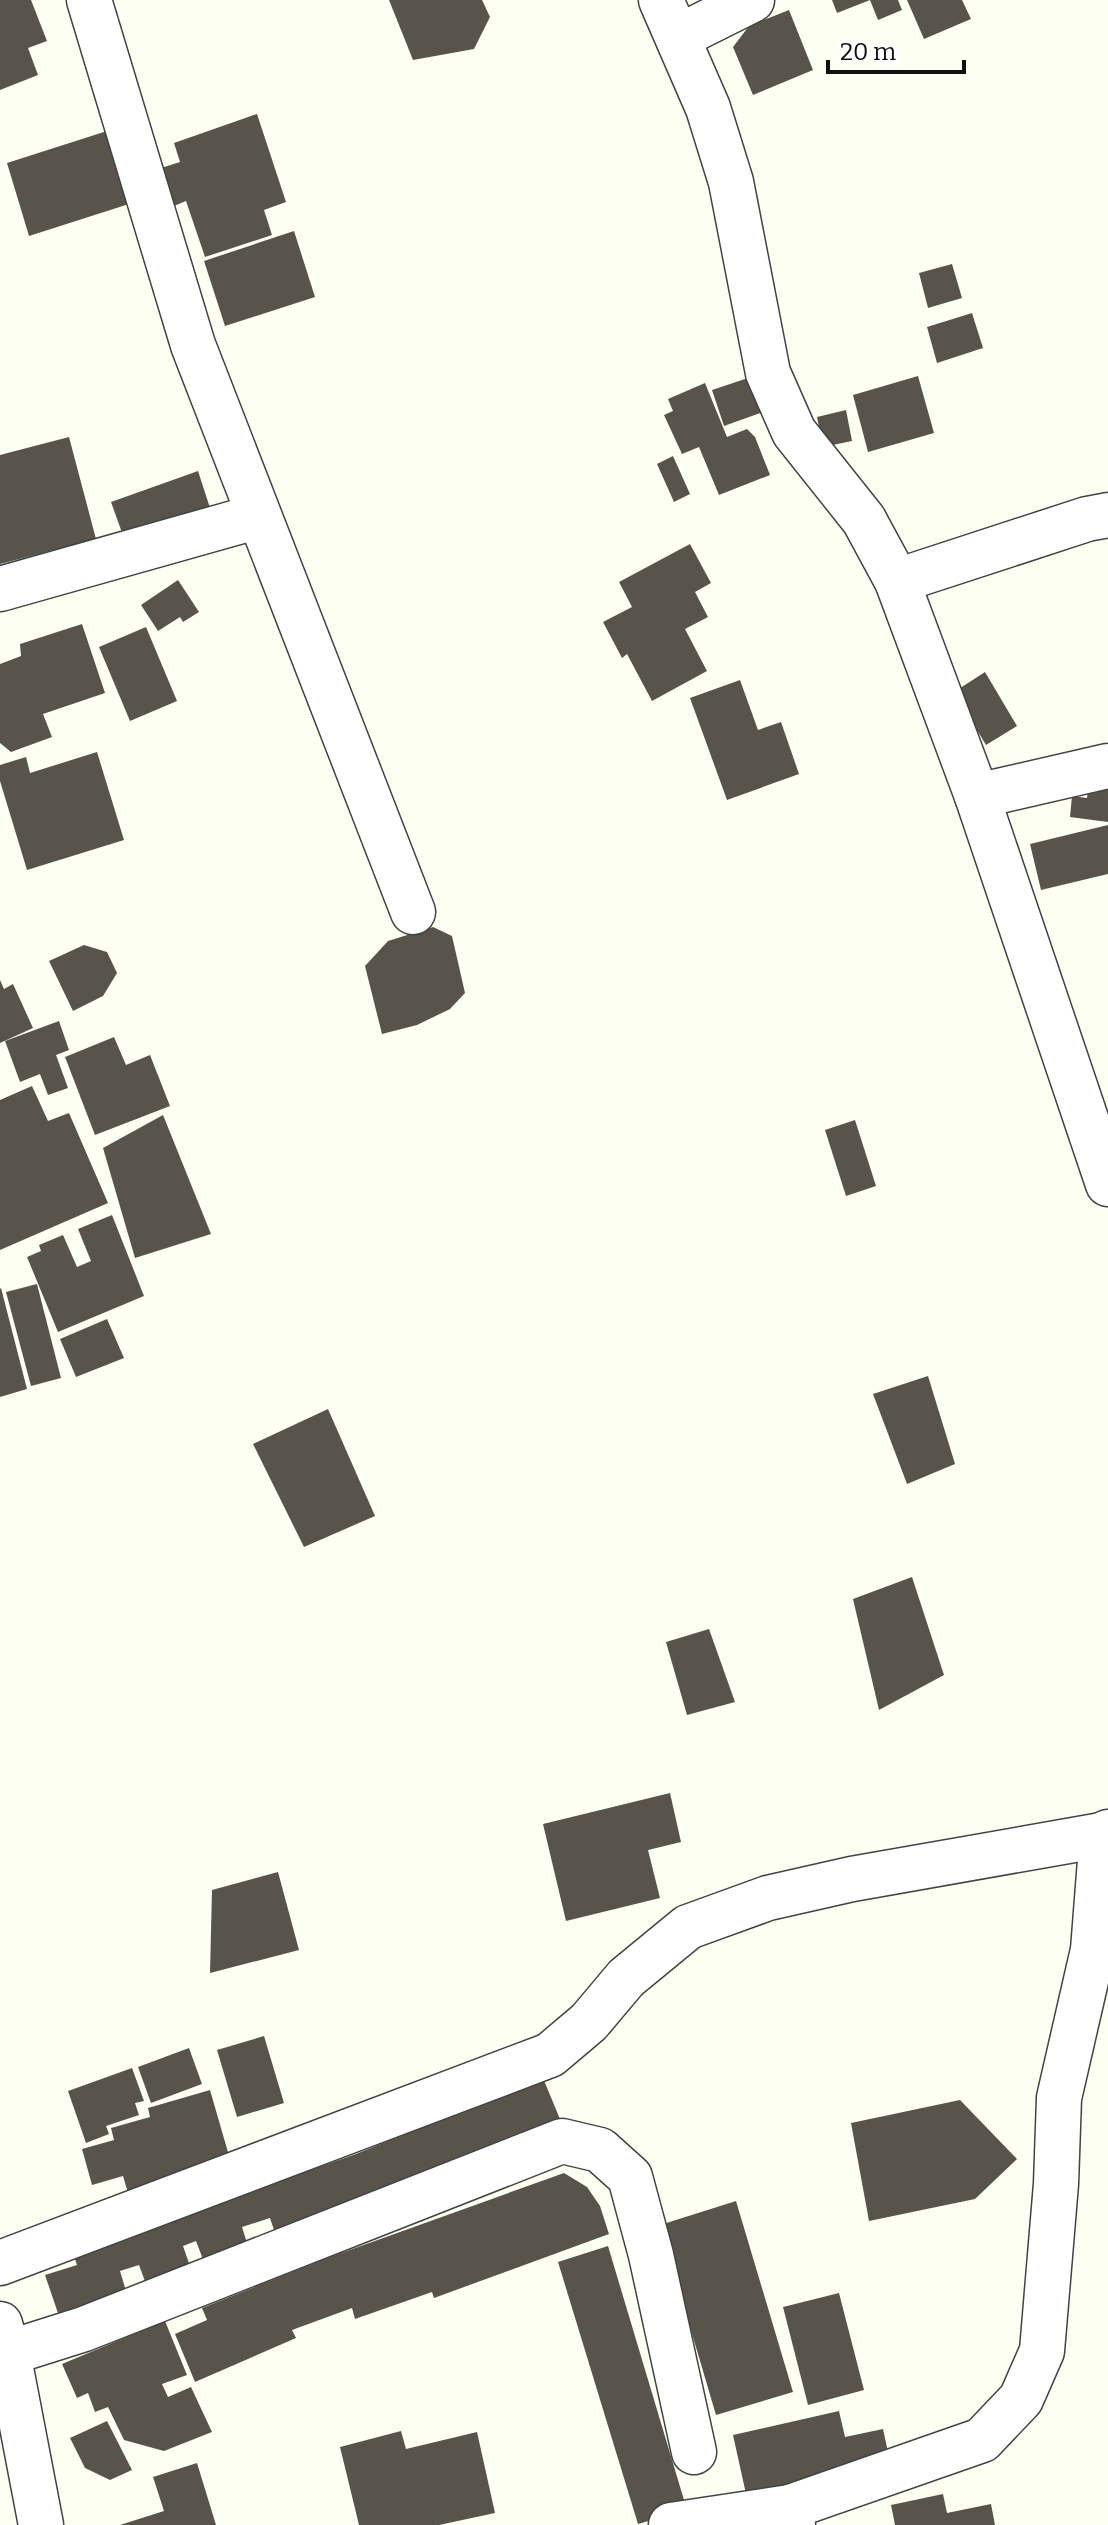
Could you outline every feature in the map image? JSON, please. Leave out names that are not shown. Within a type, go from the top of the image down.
[{"type":"street","points":[[89,0],[193,345],[413,912]]},
{"type":"street","points":[[752,0],[669,18],[708,108],[731,182],[768,373],[794,432],[864,520],[897,581],[977,796],[1108,1184]]},
{"type":"street","points":[[897,581],[1087,519],[1108,515]]},
{"type":"street","points":[[0,589],[259,516]]},
{"type":"street","points":[[977,796],[1108,766]]},
{"type":"street","points":[[0,2263],[550,2055],[589,2022],[626,1978],[688,1927],[768,1898],[852,1879],[1105,1834],[1093,1950],[1059,2098],[1056,2184],[1042,2351],[1021,2399],[982,2440],[791,2516],[671,2525]]},
{"type":"street","points":[[41,2525],[4,2338],[84,2329],[562,2141],[600,2150],[630,2177],[651,2255],[694,2452]]},
{"type":"building","points":[[0,0],[31,0],[47,41],[28,48],[38,75],[0,90]]},
{"type":"building","points":[[389,0],[482,0],[490,17],[474,49],[413,60]]},
{"type":"building","points":[[832,0],[870,0],[837,13]]},
{"type":"building","points":[[870,0],[898,0],[902,10],[878,20]]},
{"type":"building","points":[[907,0],[962,0],[971,19],[924,39]]},
{"type":"building","points":[[789,10],[813,70],[753,95],[733,47],[749,26]]},
{"type":"building","points":[[257,114],[286,202],[264,210],[272,235],[205,257],[186,201],[174,206],[161,168],[180,162],[174,143]]},
{"type":"building","points":[[107,131],[129,204],[29,236],[7,163]]},
{"type":"building","points":[[294,231],[315,297],[225,326],[204,261]]},
{"type":"building","points":[[952,264],[962,298],[928,308],[919,273]]},
{"type":"building","points":[[972,313],[983,348],[937,363],[927,327]]},
{"type":"building","points":[[918,376],[934,433],[868,452],[853,395]]},
{"type":"building","points":[[751,377],[763,412],[724,426],[712,390]]},
{"type":"building","points":[[705,383],[727,437],[747,429],[755,437],[770,475],[719,495],[699,447],[682,454],[664,415],[673,411],[668,399]]},
{"type":"building","points":[[846,410],[852,441],[823,447],[817,417]]},
{"type":"building","points":[[69,437],[96,539],[0,564],[0,455]]},
{"type":"building","points":[[673,456],[690,494],[674,502],[657,464]]},
{"type":"building","points":[[198,471],[211,511],[125,541],[111,502]]},
{"type":"building","points":[[690,544],[711,583],[695,592],[708,617],[685,629],[707,671],[652,701],[627,654],[622,658],[603,622],[632,607],[619,582]]},
{"type":"building","points":[[178,580],[199,612],[183,622],[180,617],[158,631],[141,605]]},
{"type":"building","points":[[82,624],[105,693],[43,714],[52,737],[11,752],[0,743],[0,664],[21,656],[20,644]]},
{"type":"building","points":[[146,627],[177,701],[130,721],[99,647]]},
{"type":"building","points":[[985,672],[1017,726],[986,745],[954,692]]},
{"type":"building","points":[[740,680],[758,730],[781,722],[799,774],[727,800],[690,698]]},
{"type":"building","points":[[97,752],[124,840],[27,870],[0,781],[0,765],[26,757],[30,773]]},
{"type":"building","points":[[1089,780],[1108,782],[1108,822],[1070,817],[1072,796],[1087,798]]},
{"type":"building","points":[[1108,825],[1108,874],[1041,890],[1030,844]]},
{"type":"building","points":[[433,927],[452,936],[465,993],[450,1009],[417,1025],[382,1034],[365,966],[388,941]]},
{"type":"building","points":[[84,945],[107,952],[117,973],[103,996],[73,1011],[49,961]]},
{"type":"building","points":[[0,980],[4,989],[13,984],[33,1028],[0,1043]]},
{"type":"building","points":[[59,1021],[69,1050],[56,1055],[68,1088],[48,1095],[40,1074],[20,1082],[5,1041]]},
{"type":"building","points":[[114,1037],[126,1065],[150,1055],[170,1106],[95,1135],[65,1057]]},
{"type":"building","points":[[32,1086],[48,1121],[69,1113],[108,1203],[0,1250],[0,1100]]},
{"type":"building","points":[[163,1115],[211,1234],[135,1258],[103,1148]]},
{"type":"building","points":[[855,1120],[876,1186],[846,1196],[825,1130]]},
{"type":"building","points":[[112,1215],[144,1296],[58,1332],[27,1257],[41,1251],[39,1245],[63,1235],[77,1267],[91,1261],[78,1229]]},
{"type":"building","points":[[37,1284],[61,1378],[31,1386],[6,1292]]},
{"type":"building","points":[[0,1289],[27,1389],[0,1397]]},
{"type":"building","points":[[107,1319],[124,1358],[76,1377],[60,1339]]},
{"type":"building","points":[[928,1376],[955,1464],[907,1484],[873,1394]]},
{"type":"building","points":[[328,1409],[375,1516],[304,1547],[253,1444]]},
{"type":"building","points":[[912,1577],[944,1675],[879,1710],[853,1599]]},
{"type":"building","points":[[709,1629],[735,1702],[687,1715],[666,1642]]},
{"type":"building","points":[[670,1793],[681,1842],[648,1850],[660,1898],[566,1921],[543,1824]]},
{"type":"building","points":[[278,1872],[299,1950],[210,1973],[212,1890]]},
{"type":"building","points":[[264,2036],[284,2103],[237,2117],[217,2050]]},
{"type":"building","points":[[189,2048],[202,2084],[151,2103],[138,2067]]},
{"type":"building","points":[[132,2068],[144,2101],[135,2103],[139,2115],[106,2126],[109,2134],[86,2143],[68,2091]]},
{"type":"building","points":[[543,2078],[562,2124],[276,2236],[270,2218],[242,2227],[248,2246],[204,2262],[196,2241],[183,2246],[191,2269],[146,2284],[139,2265],[120,2271],[126,2291],[61,2322],[45,2275],[77,2265],[73,2253],[356,2154]]},
{"type":"building","points":[[210,2090],[234,2173],[131,2203],[123,2176],[92,2185],[82,2149],[114,2140],[111,2128],[150,2117],[148,2108]]},
{"type":"building","points":[[960,2100],[1017,2159],[975,2199],[869,2221],[851,2123]]},
{"type":"building","points":[[564,2173],[587,2187],[600,2206],[609,2234],[434,2298],[432,2292],[355,2319],[352,2308],[292,2330],[296,2338],[195,2382],[175,2334],[207,2320],[202,2308],[333,2256]]},
{"type":"building","points":[[736,2201],[793,2392],[716,2415],[660,2225]]},
{"type":"building","points":[[608,2246],[687,2510],[638,2524],[558,2262]]},
{"type":"building","points":[[839,2293],[864,2390],[808,2405],[783,2307]]},
{"type":"building","points":[[165,2321],[187,2375],[162,2384],[168,2397],[191,2387],[212,2432],[164,2451],[124,2440],[108,2407],[95,2412],[88,2393],[77,2398],[62,2364]]},
{"type":"building","points":[[839,2411],[845,2437],[883,2429],[890,2461],[746,2494],[733,2435]]},
{"type":"building","points":[[107,2421],[132,2470],[110,2480],[85,2468],[70,2438]]},
{"type":"building","points":[[401,2431],[406,2449],[477,2432],[495,2513],[439,2525],[359,2525],[340,2447]]},
{"type":"building","points":[[197,2463],[216,2525],[120,2525],[164,2511],[153,2477]]},
{"type":"building","points":[[943,2494],[947,2513],[991,2504],[995,2525],[895,2525],[891,2505]]}]
